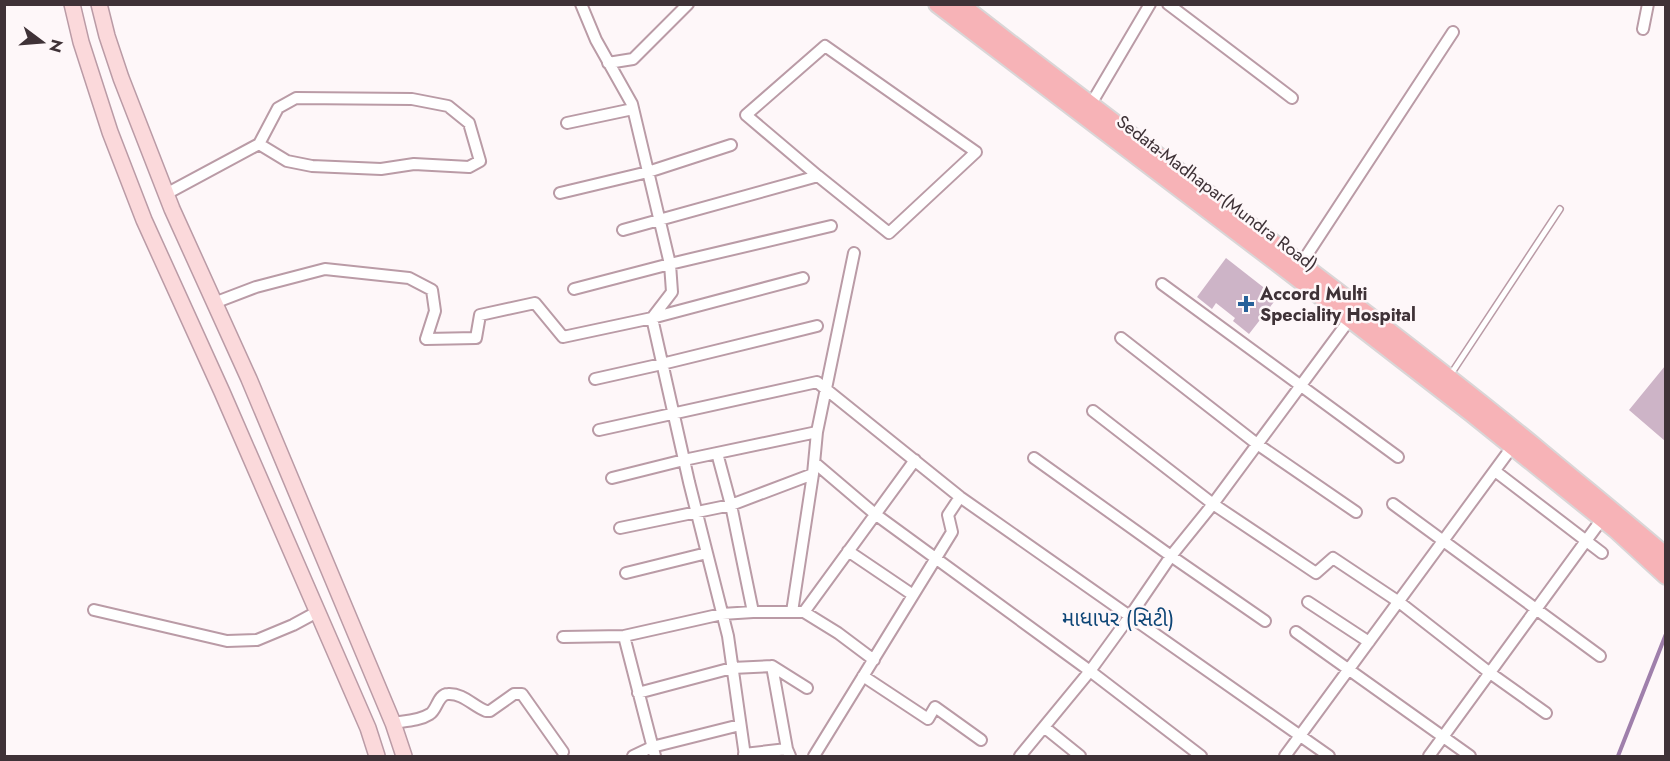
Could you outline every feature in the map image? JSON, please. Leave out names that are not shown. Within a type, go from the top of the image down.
[{"type":"main road","points":[[72,4],[81,42],[110,132],[144,220],[222,392],[368,728],[377,756]]},
{"type":"main road","points":[[99,4],[121,78],[166,194],[249,379],[393,723],[404,756]]},
{"type":"main road","name":"Sedata-Madhapar(Mundra Road)","points":[[937,4],[1350,319],[1662,567]]},
{"type":"main road","name":"Sedata-Madhapar(Mundra Road)","points":[[960,4],[1448,378],[1625,520],[1662,567]]},
{"type":"street","points":[[581,4],[596,40],[633,109],[670,264],[672,292],[652,318],[696,512],[728,636],[744,755],[788,753],[772,666]]},
{"type":"street","points":[[608,63],[633,59],[688,4]]},
{"type":"street","points":[[1091,104],[1150,4]]},
{"type":"street","points":[[1168,4],[1292,98]]},
{"type":"street","points":[[1643,29],[1648,4]]},
{"type":"street","points":[[1301,264],[1453,32]]},
{"type":"street","points":[[825,46],[976,152],[889,233],[818,176],[746,115],[825,46]]},
{"type":"street","points":[[166,194],[259,144],[278,108],[296,98],[412,99],[448,106],[469,123],[480,161],[469,167],[414,164],[381,169],[312,166],[287,161],[259,144]]},
{"type":"street","points":[[567,123],[633,109]]},
{"type":"street","points":[[560,193],[648,172],[730,145]]},
{"type":"street","points":[[622,230],[818,176]]},
{"type":"street","points":[[574,289],[831,226]]},
{"type":"street","points":[[792,612],[814,468],[817,432],[854,253]]},
{"type":"street","points":[[214,303],[256,286],[325,269],[409,278],[432,291],[435,311],[426,339],[476,338],[480,315],[535,303],[563,337],[652,318],[803,278]]},
{"type":"street","points":[[1162,284],[1398,457]]},
{"type":"street","points":[[1020,756],[1090,671],[1171,556],[1213,504],[1350,319]]},
{"type":"street","points":[[595,379],[817,326]]},
{"type":"street","points":[[1121,338],[1257,444],[1356,512]]},
{"type":"street","points":[[599,430],[817,382],[960,497],[1329,756]]},
{"type":"street","points":[[1093,411],[1213,504],[1316,573],[1333,558],[1399,602],[1490,673],[1546,713]]},
{"type":"street","points":[[612,478],[817,432]]},
{"type":"street","points":[[1285,756],[1512,447]]},
{"type":"street","points":[[717,453],[753,612]]},
{"type":"street","points":[[1034,458],[1265,621]]},
{"type":"street","points":[[804,612],[915,460]]},
{"type":"street","points":[[620,528],[730,505],[814,468]]},
{"type":"street","points":[[814,468],[1090,671],[1201,756]]},
{"type":"street","points":[[1495,471],[1602,553]]},
{"type":"street","points":[[814,756],[952,532],[948,515],[960,497]]},
{"type":"street","points":[[1393,504],[1600,656]]},
{"type":"street","points":[[1429,756],[1602,519]]},
{"type":"street","points":[[849,550],[913,595]]},
{"type":"street","points":[[626,573],[707,553]]},
{"type":"street","points":[[1308,602],[1369,642]]},
{"type":"street","points":[[94,610],[226,641],[257,640],[293,626],[317,612]]},
{"type":"street","points":[[563,637],[624,636],[722,614],[804,612],[838,633],[874,660]]},
{"type":"street","points":[[1296,632],[1470,756]]},
{"type":"street","points":[[624,636],[653,752]]},
{"type":"street","points":[[638,693],[732,668],[772,666],[807,688]]},
{"type":"street","points":[[863,676],[928,719],[935,707],[981,740]]},
{"type":"street","points":[[393,723],[416,719],[432,713],[443,695],[448,693],[465,698],[486,711],[490,711],[518,693],[522,694],[563,752]]},
{"type":"street","points":[[633,756],[740,725]]},
{"type":"street","points":[[1044,727],[1080,756]]},
{"type":"lane","points":[[1448,378],[1560,209]]},
{"type":"building","points":[[1226,258],[1277,298],[1249,334],[1233,321],[1235,318],[1216,303],[1212,309],[1197,297]]},
{"type":"building","points":[[1665,366],[1665,441],[1629,410]]},
{"type":"waterway","points":[[1618,756],[1666,634]]},
{"type":"place","name":"Accord Multi Speciality Hospital","points":[[1246,304]]},
{"type":"district","name":"માધાપર (સિટી)","points":[[1118,619]]}]
